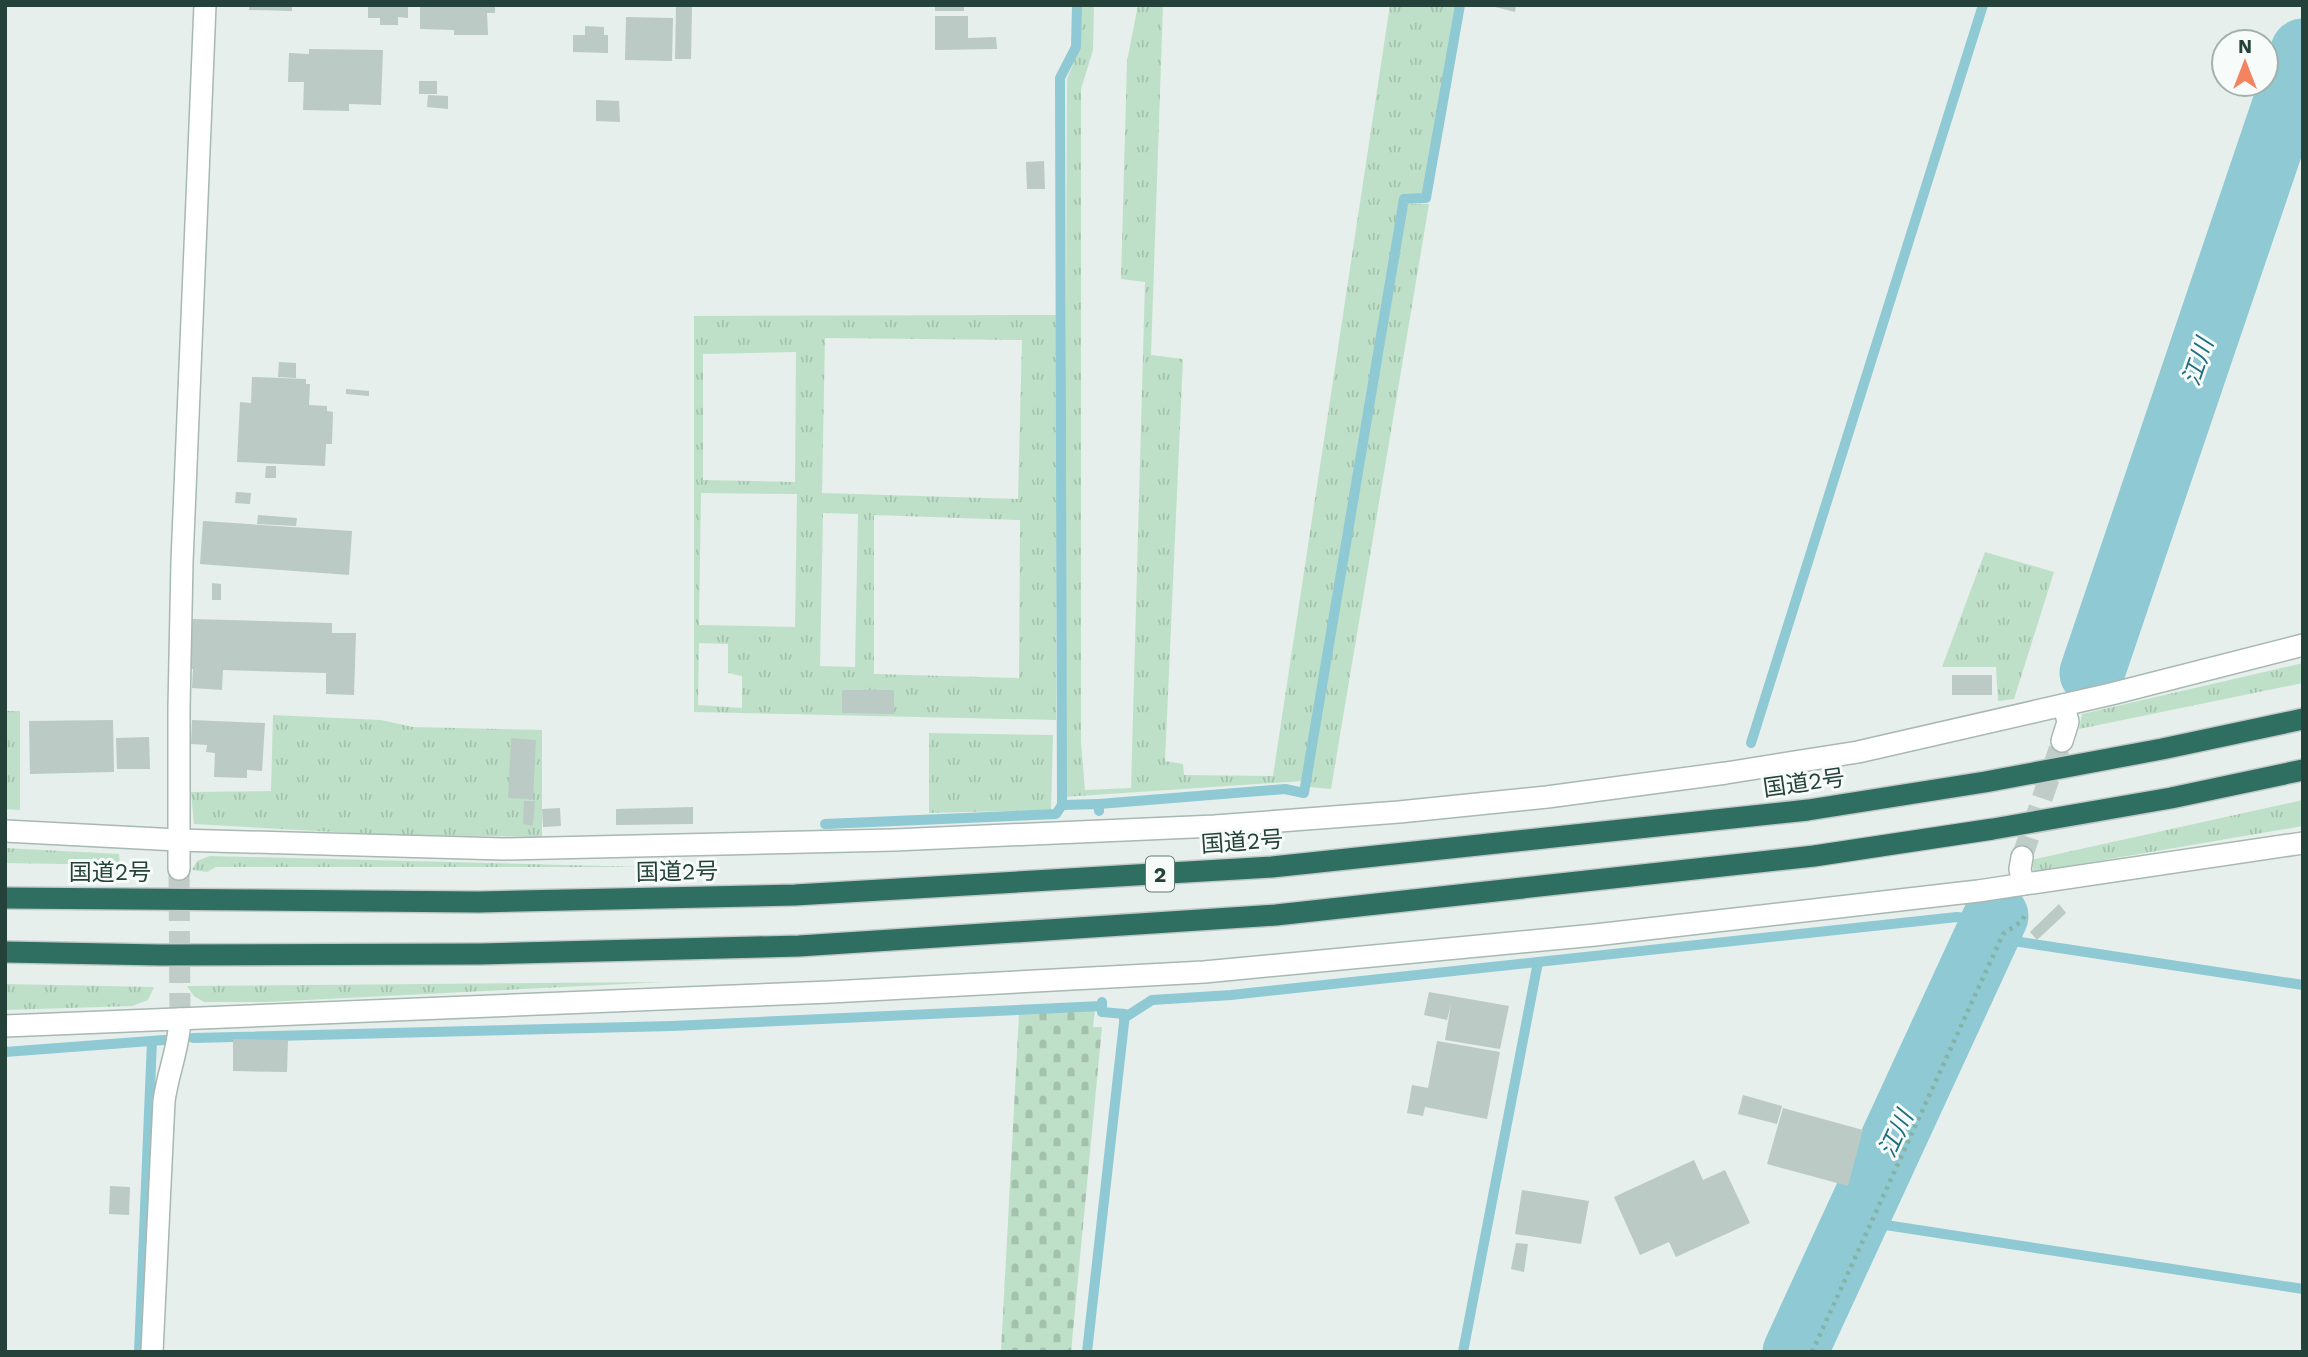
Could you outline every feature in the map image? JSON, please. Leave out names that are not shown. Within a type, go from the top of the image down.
[{"type":"highway","name":"国道2号","points":[[5,898],[479,902],[782,896],[1272,867],[1808,810],[2149,752],[2303,719]]},
{"type":"highway","name":"2","points":[[5,952],[160,955],[480,954],[799,946],[1276,915],[1814,856],[2171,798],[2303,770]]},
{"type":"street","points":[[179,869],[182,562],[205,5]]},
{"type":"street","points":[[5,831],[178,840],[518,848],[894,840],[1215,826],[1399,812],[1726,774],[1858,752],[2064,705],[2303,645]]},
{"type":"street","points":[[2062,741],[2068,722],[2064,705]]},
{"type":"street","points":[[5,1026],[830,992],[1204,972],[1595,935],[1978,891],[2303,843]]},
{"type":"street","points":[[2022,856],[2020,869],[2023,884]]},
{"type":"street","points":[[152,1352],[164,1101],[167,1079],[180,1040],[180,1019]]},
{"type":"path","points":[[1812,1352],[2003,934]]},
{"type":"green space","points":[[1080,5],[1094,5],[1093,50],[1081,89],[1081,743],[1085,790],[1131,788],[1145,282],[1121,279],[1127,61],[1138,5],[1163,5],[1151,355],[1183,359],[1165,761],[1183,764],[1184,775],[1273,776],[1390,5],[1456,5],[1424,194],[1401,195],[1303,781],[1064,797],[1067,79],[1080,47]]},
{"type":"green space","points":[[1408,204],[1429,204],[1331,789],[1309,787]]},
{"type":"green space","points":[[1058,315],[1056,720],[694,712],[694,316]],"holes":[[[825,338],[1022,340],[1018,499],[822,493]],[[796,352],[795,482],[703,480],[703,354]],[[701,493],[797,494],[795,627],[699,625]],[[823,513],[858,514],[855,667],[820,666]],[[874,515],[1020,520],[1019,678],[874,674]],[[699,643],[728,644],[728,673],[742,676],[742,708],[698,705]]]},
{"type":"green space","points":[[1985,552],[2054,572],[2014,699],[1998,701],[1996,667],[1942,667]]},
{"type":"green space","points":[[2303,663],[2303,683],[2079,729],[2082,714]]},
{"type":"green space","points":[[5,711],[20,711],[20,810],[5,809]]},
{"type":"green space","points":[[273,715],[381,720],[413,727],[542,730],[542,837],[389,835],[194,824],[191,792],[271,791]]},
{"type":"green space","points":[[929,733],[1053,735],[1051,810],[929,813]]},
{"type":"green space","points":[[2303,800],[2303,826],[2034,872],[2031,860]]},
{"type":"green space","points":[[5,848],[119,854],[120,865],[5,863]]},
{"type":"green space","points":[[210,856],[643,867],[216,867],[207,872],[192,870],[197,861]]},
{"type":"green space","points":[[664,982],[266,1002],[204,1002],[194,996],[187,986]]},
{"type":"green space","points":[[5,984],[154,987],[148,1000],[132,1006],[5,1010]]},
{"type":"green space","points":[[1095,1010],[1093,1027],[1102,1027],[1071,1352],[1001,1352],[1019,1014]]},
{"type":"building","points":[[249,5],[292,5],[292,11],[249,10]]},
{"type":"building","points":[[368,5],[408,5],[408,18],[398,17],[398,25],[380,25],[380,18],[368,18]]},
{"type":"building","points":[[420,5],[495,5],[495,13],[487,13],[488,35],[454,35],[454,30],[420,29]]},
{"type":"building","points":[[935,5],[964,5],[964,11],[935,11]]},
{"type":"building","points":[[1487,5],[1516,5],[1515,12]]},
{"type":"building","points":[[676,6],[692,6],[691,59],[675,59]]},
{"type":"building","points":[[935,16],[968,16],[968,38],[996,37],[997,49],[935,50]]},
{"type":"building","points":[[626,17],[673,18],[672,61],[625,60]]},
{"type":"building","points":[[585,26],[604,27],[604,35],[608,35],[608,53],[573,52],[573,35],[585,35]]},
{"type":"building","points":[[309,49],[383,50],[381,105],[349,104],[349,111],[303,110],[304,82],[288,82],[289,53],[309,54]]},
{"type":"building","points":[[419,81],[437,81],[437,94],[419,94]]},
{"type":"building","points":[[428,95],[448,96],[448,109],[427,107]]},
{"type":"building","points":[[596,100],[619,101],[620,122],[596,121]]},
{"type":"building","points":[[1044,161],[1045,189],[1027,189],[1026,162]]},
{"type":"building","points":[[279,362],[296,363],[296,378],[278,377]]},
{"type":"building","points":[[252,377],[306,379],[306,384],[310,384],[309,405],[327,406],[327,411],[333,412],[332,444],[326,444],[325,466],[237,462],[240,402],[251,403]]},
{"type":"building","points":[[346,389],[369,391],[369,396],[346,394]]},
{"type":"building","points":[[266,466],[276,466],[276,478],[265,478]]},
{"type":"building","points":[[236,492],[251,493],[250,504],[235,503]]},
{"type":"building","points":[[258,515],[297,518],[296,526],[257,524]]},
{"type":"building","points":[[203,521],[352,531],[349,575],[200,564]]},
{"type":"building","points":[[212,583],[221,584],[221,600],[212,600]]},
{"type":"building","points":[[192,619],[332,623],[332,633],[356,633],[354,695],[326,694],[326,673],[223,670],[222,690],[192,688],[193,669],[189,669]]},
{"type":"building","points":[[1952,675],[1992,675],[1992,695],[1952,695]]},
{"type":"building","points":[[842,690],[894,690],[894,714],[842,713]]},
{"type":"building","points":[[113,720],[114,772],[30,774],[29,721]]},
{"type":"building","points":[[192,720],[265,723],[262,771],[247,770],[247,778],[214,777],[215,753],[206,752],[207,745],[191,744]]},
{"type":"building","points":[[149,737],[150,769],[117,769],[116,738]]},
{"type":"building","points":[[511,738],[536,740],[533,799],[508,798]]},
{"type":"building","points":[[524,801],[535,801],[533,826],[523,824]]},
{"type":"building","points":[[693,807],[693,824],[616,825],[616,809]]},
{"type":"building","points":[[560,808],[561,826],[543,827],[542,809]]},
{"type":"building","points":[[2059,904],[2066,913],[2037,940],[2030,932]]},
{"type":"building","points":[[1429,992],[1509,1006],[1500,1049],[1445,1040],[1451,1004],[1447,1020],[1424,1015]]},
{"type":"building","points":[[233,1039],[288,1040],[287,1072],[233,1071]]},
{"type":"building","points":[[1437,1041],[1500,1052],[1487,1119],[1425,1107],[1423,1116],[1407,1113],[1412,1085],[1428,1088]]},
{"type":"building","points":[[1743,1095],[1782,1106],[1777,1124],[1738,1114]]},
{"type":"building","points":[[1783,1108],[1863,1130],[1848,1186],[1767,1164]]},
{"type":"building","points":[[1694,1160],[1703,1180],[1725,1170],[1750,1223],[1676,1257],[1669,1242],[1640,1255],[1614,1197]]},
{"type":"building","points":[[110,1186],[130,1187],[129,1215],[109,1214]]},
{"type":"building","points":[[1522,1190],[1589,1201],[1581,1244],[1515,1234]]},
{"type":"building","points":[[1516,1243],[1528,1244],[1524,1272],[1511,1269]]},
{"type":"waterway","points":[[1077,5],[1076,47],[1060,78],[1062,805],[1099,804],[1099,811]]},
{"type":"waterway","points":[[1099,804],[1285,789],[1304,793],[1404,199],[1426,198],[1460,5]]},
{"type":"waterway","points":[[1751,743],[1983,5]]},
{"type":"waterway","name":"江川","points":[[2092,673],[2303,51]]},
{"type":"waterway","points":[[825,824],[1056,814],[1062,805]]},
{"type":"waterway","name":"江川","points":[[1795,1352],[1996,916]]},
{"type":"waterway","points":[[1124,1018],[1152,1000],[1231,995],[1957,917],[1994,921]]},
{"type":"waterway","points":[[1987,937],[2303,985]]},
{"type":"waterway","points":[[1463,1352],[1538,962]]},
{"type":"waterway","points":[[1087,1352],[1125,1014],[1102,1012],[1102,1002]]},
{"type":"waterway","points":[[193,1038],[672,1026],[1102,1006]]},
{"type":"waterway","points":[[5,1052],[164,1040]]},
{"type":"waterway","points":[[139,1352],[152,1041]]},
{"type":"waterway","name":"江川","points":[[1855,1221],[1863,1222]]},
{"type":"waterway","points":[[1879,1224],[2303,1289]]},
{"type":"tunnel","points":[[2022,857],[2062,741]]},
{"type":"tunnel","points":[[179,869],[180,1019]]}]
